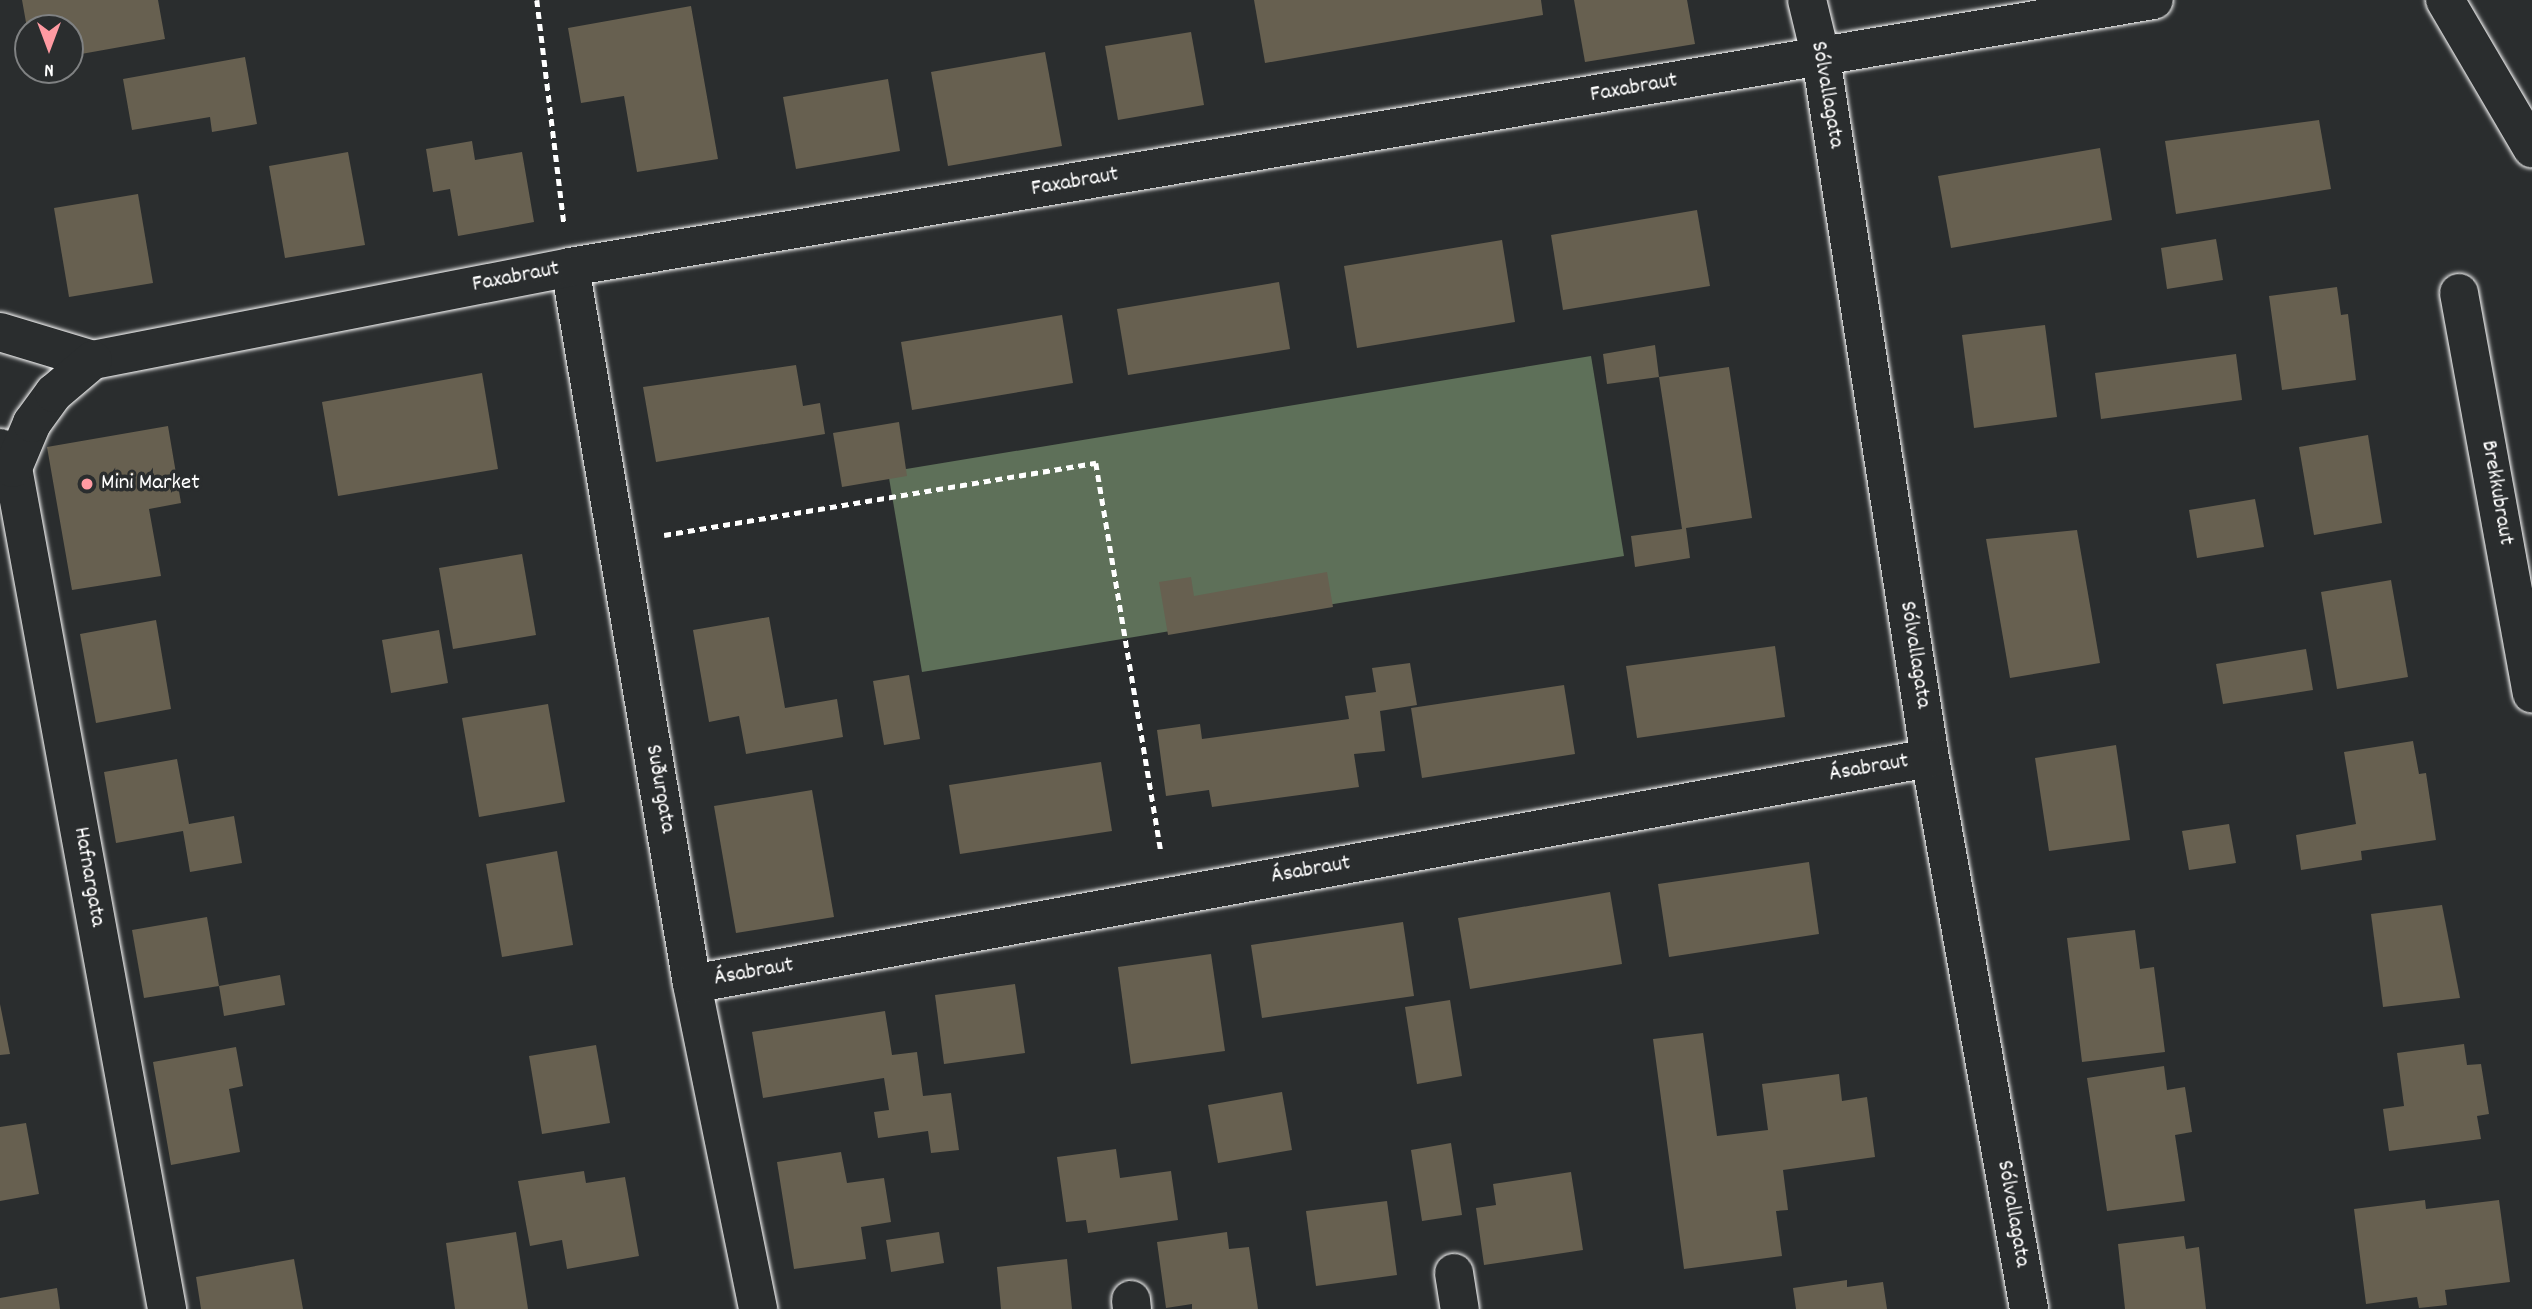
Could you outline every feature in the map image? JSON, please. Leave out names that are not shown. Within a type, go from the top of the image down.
[{"type":"street","name":"Sólvallagata","points":[[1807,0],[1821,58],[1930,758],[2029,1309]]},
{"type":"street","name":"Faxabraut","points":[[0,332],[93,360],[569,267],[2154,0]]},
{"type":"street","points":[[2445,0],[2532,148]]},
{"type":"street","name":"Suðurgata","points":[[569,267],[692,984],[758,1309]]},
{"type":"street","name":"Brekkubraut","points":[[2459,293],[2532,693]]},
{"type":"street","points":[[6,458],[54,393],[93,360]]},
{"type":"street","name":"Hafnargata","points":[[6,458],[167,1309]]},
{"type":"street","name":"Ásabraut","points":[[692,984],[1930,758]]},
{"type":"path","points":[[537,0],[569,267]]},
{"type":"path","points":[[617,543],[1096,463],[1168,897]]},
{"type":"green space","points":[[1591,356],[1624,556],[922,672],[888,472]]},
{"type":"building","points":[[22,0],[158,0],[165,39],[84,53],[84,14],[24,14]]},
{"type":"building","points":[[1254,0],[1541,0],[1543,15],[1265,63]]},
{"type":"building","points":[[1574,0],[1687,0],[1695,44],[1585,62]]},
{"type":"building","points":[[691,6],[718,159],[637,172],[624,96],[581,103],[568,28]]},
{"type":"building","points":[[1191,32],[1204,105],[1118,120],[1105,46]]},
{"type":"building","points":[[1045,52],[1062,146],[948,166],[931,72]]},
{"type":"building","points":[[245,57],[257,124],[212,132],[210,117],[132,130],[123,79]]},
{"type":"building","points":[[888,79],[900,151],[796,169],[783,97]]},
{"type":"building","points":[[2319,120],[2331,189],[2176,214],[2165,141]]},
{"type":"building","points":[[472,141],[475,160],[522,152],[534,222],[458,236],[450,189],[433,192],[426,149]]},
{"type":"building","points":[[2100,148],[2112,220],[1951,248],[1938,176]]},
{"type":"building","points":[[348,152],[365,245],[285,258],[269,166]]},
{"type":"building","points":[[138,194],[153,283],[69,297],[54,208]]},
{"type":"building","points":[[1697,210],[1710,286],[1563,310],[1551,235]]},
{"type":"building","points":[[2216,239],[2223,280],[2167,289],[2161,248]]},
{"type":"building","points":[[1502,240],[1515,322],[1357,348],[1344,266]]},
{"type":"building","points":[[1279,282],[1290,349],[1128,375],[1117,309]]},
{"type":"building","points":[[2337,287],[2341,315],[2348,314],[2356,380],[2282,390],[2269,296]]},
{"type":"building","points":[[1062,315],[1073,383],[912,410],[901,342]]},
{"type":"building","points":[[2045,325],[2057,417],[1974,428],[1962,335]]},
{"type":"building","points":[[1655,345],[1659,377],[1607,384],[1603,354]]},
{"type":"building","points":[[2236,354],[2242,400],[2101,419],[2095,373]]},
{"type":"building","points":[[796,365],[803,406],[820,403],[825,434],[656,462],[643,387]]},
{"type":"building","points":[[1729,367],[1752,518],[1686,528],[1690,558],[1635,567],[1631,536],[1682,529],[1659,377]]},
{"type":"building","points":[[482,373],[498,469],[338,496],[322,402]]},
{"type":"building","points":[[899,422],[907,476],[842,487],[833,433]]},
{"type":"building","points":[[168,426],[181,503],[149,509],[161,576],[72,590],[47,447]]},
{"type":"building","points":[[2368,435],[2382,523],[2314,535],[2299,447]]},
{"type":"building","points":[[2255,499],[2264,547],[2197,558],[2189,510]]},
{"type":"building","points":[[2077,530],[2100,663],[2010,678],[1986,539]]},
{"type":"building","points":[[522,554],[536,635],[453,649],[439,568]]},
{"type":"building","points":[[1327,572],[1333,607],[1168,635],[1159,582],[1191,577],[1194,596]]},
{"type":"building","points":[[2391,580],[2408,677],[2337,689],[2321,592]]},
{"type":"building","points":[[769,617],[785,708],[837,699],[843,737],[746,754],[739,716],[709,722],[693,630]]},
{"type":"building","points":[[156,620],[171,709],[96,723],[80,634]]},
{"type":"building","points":[[439,630],[448,683],[391,693],[382,640]]},
{"type":"building","points":[[1775,646],[1785,717],[1637,738],[1626,666]]},
{"type":"building","points":[[2306,649],[2313,690],[2223,704],[2216,664]]},
{"type":"building","points":[[1410,663],[1417,705],[1380,711],[1385,751],[1354,754],[1359,787],[1212,807],[1209,790],[1166,796],[1157,730],[1200,724],[1202,739],[1349,719],[1345,696],[1376,692],[1372,668]]},
{"type":"building","points":[[909,675],[920,739],[884,745],[873,681]]},
{"type":"building","points":[[1564,685],[1575,754],[1422,778],[1411,708]]},
{"type":"building","points":[[548,704],[565,802],[479,817],[462,718]]},
{"type":"building","points":[[2413,741],[2419,774],[2426,773],[2436,840],[2361,851],[2362,860],[2301,870],[2296,835],[2356,824],[2344,752]]},
{"type":"building","points":[[2116,745],[2130,840],[2049,851],[2035,758]]},
{"type":"building","points":[[177,759],[189,824],[234,816],[242,863],[190,872],[183,831],[116,843],[104,772]]},
{"type":"building","points":[[1101,762],[1112,831],[960,854],[949,785]]},
{"type":"building","points":[[812,790],[834,917],[736,933],[714,806]]},
{"type":"building","points":[[2229,824],[2236,863],[2189,870],[2182,831]]},
{"type":"building","points":[[557,851],[573,945],[502,957],[486,864]]},
{"type":"building","points":[[1809,862],[1819,934],[1669,957],[1658,884]]},
{"type":"building","points":[[1610,892],[1622,964],[1470,989],[1458,918]]},
{"type":"building","points":[[2442,905],[2460,998],[2383,1007],[2371,914]]},
{"type":"building","points":[[207,917],[219,986],[144,998],[132,930]]},
{"type":"building","points":[[1403,922],[1414,996],[1262,1018],[1251,945]]},
{"type":"building","points":[[2135,930],[2140,969],[2154,967],[2165,1052],[2082,1062],[2067,938]]},
{"type":"building","points":[[1211,954],[1225,1051],[1131,1064],[1118,967]]},
{"type":"building","points":[[280,975],[285,1005],[224,1016],[219,986]]},
{"type":"building","points":[[1015,984],[1025,1053],[944,1064],[935,995]]},
{"type":"building","points":[[1450,1000],[1462,1076],[1417,1084],[1405,1007]]},
{"type":"building","points":[[0,1004],[10,1054],[0,1055]]},
{"type":"building","points":[[885,1011],[892,1055],[917,1052],[923,1096],[951,1093],[959,1150],[931,1153],[928,1131],[878,1138],[874,1112],[889,1110],[884,1078],[763,1098],[752,1032]]},
{"type":"building","points":[[1703,1033],[1717,1136],[1768,1130],[1762,1084],[1839,1074],[1842,1101],[1867,1097],[1875,1157],[1783,1170],[1788,1210],[1776,1211],[1782,1256],[1684,1269],[1653,1039]]},
{"type":"building","points":[[2464,1044],[2467,1065],[2481,1064],[2489,1114],[2477,1116],[2481,1139],[2389,1151],[2383,1109],[2404,1106],[2397,1053]]},
{"type":"building","points":[[596,1045],[610,1123],[542,1134],[529,1056]]},
{"type":"building","points":[[236,1047],[243,1086],[229,1089],[240,1152],[171,1165],[153,1062]]},
{"type":"building","points":[[2164,1066],[2167,1090],[2185,1087],[2192,1132],[2175,1135],[2185,1201],[2107,1211],[2087,1078]]},
{"type":"building","points":[[1282,1092],[1292,1150],[1218,1163],[1208,1105]]},
{"type":"building","points":[[26,1123],[39,1194],[0,1201],[0,1127]]},
{"type":"building","points":[[1451,1143],[1462,1215],[1422,1221],[1411,1150]]},
{"type":"building","points":[[1116,1149],[1120,1178],[1171,1171],[1178,1220],[1088,1233],[1086,1220],[1066,1222],[1057,1157]]},
{"type":"building","points":[[841,1152],[847,1183],[884,1178],[891,1222],[861,1227],[866,1259],[794,1269],[777,1162]]},
{"type":"building","points":[[584,1171],[586,1183],[625,1177],[639,1256],[567,1269],[562,1240],[530,1246],[518,1181]]},
{"type":"building","points":[[1571,1172],[1583,1250],[1484,1265],[1476,1208],[1496,1205],[1493,1184]]},
{"type":"building","points":[[2425,1200],[2426,1209],[2499,1200],[2510,1282],[2445,1290],[2447,1305],[2419,1308],[2417,1297],[2366,1304],[2354,1209]]},
{"type":"building","points":[[1387,1201],[1397,1275],[1316,1286],[1306,1211]]},
{"type":"building","points":[[516,1232],[528,1309],[455,1309],[446,1243]]},
{"type":"building","points":[[939,1232],[944,1263],[891,1272],[886,1240]]},
{"type":"building","points":[[1227,1232],[1229,1249],[1249,1247],[1258,1309],[1192,1309],[1192,1304],[1166,1308],[1157,1242]]},
{"type":"building","points":[[2184,1236],[2186,1249],[2199,1247],[2206,1309],[2125,1309],[2118,1244]]},
{"type":"building","points":[[294,1259],[303,1309],[201,1309],[196,1277]]},
{"type":"building","points":[[1067,1259],[1072,1309],[1001,1309],[997,1267]]},
{"type":"building","points":[[1847,1280],[1847,1287],[1883,1282],[1887,1309],[1796,1309],[1793,1288]]},
{"type":"building","points":[[57,1288],[60,1309],[0,1309],[0,1298]]},
{"type":"place","name":"Mini Market","points":[[87,484]]}]
